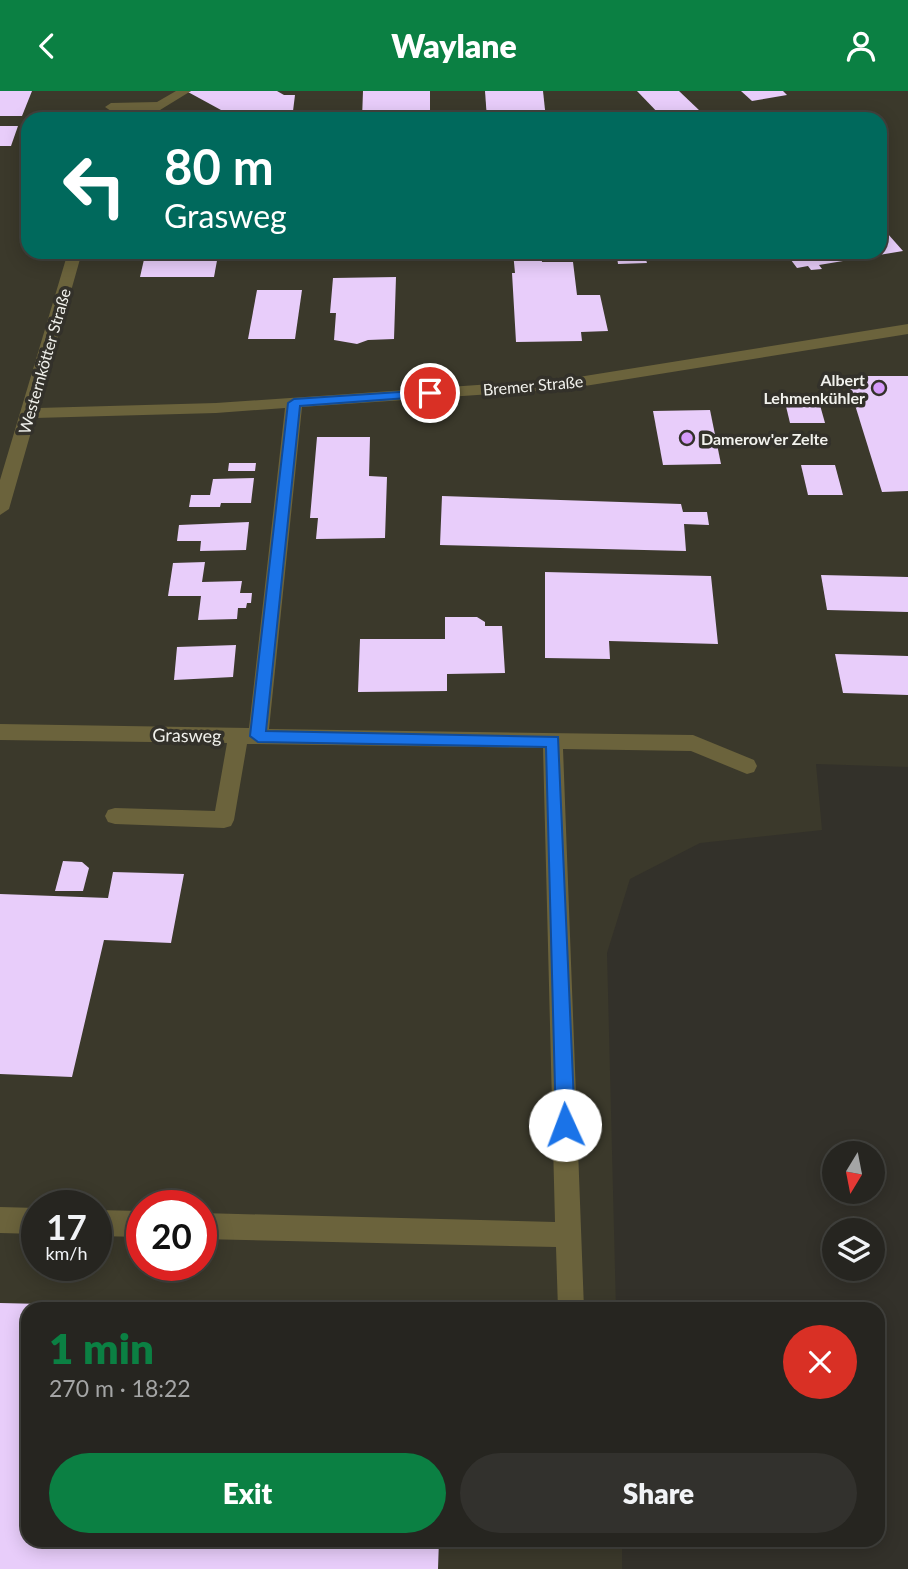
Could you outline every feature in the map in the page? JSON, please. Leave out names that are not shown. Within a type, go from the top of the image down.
[{"type":"street","points":[[109,112],[118,91]]},
{"type":"street","points":[[116,112],[160,106],[185,91]]},
{"type":"street","name":"Westernkötter Straße","points":[[0,509],[5,477],[29,413],[73,259]]},
{"type":"street","name":"Bremer Straße","points":[[29,413],[203,408],[566,384],[908,330]]},
{"type":"street","points":[[116,816],[224,820],[248,736],[294,403]]},
{"type":"street","name":"Grasweg","points":[[0,732],[693,743],[747,766]]},
{"type":"street","points":[[553,741],[571,1302]]},
{"type":"street","points":[[0,1220],[21,1221]]},
{"type":"street","points":[[217,1226],[569,1235]]},
{"type":"shaded area","points":[[0,91],[908,91],[908,767],[816,764],[822,830],[700,843],[630,879],[607,953],[616,1302],[21,1302],[21,1547],[622,1547],[622,1569],[0,1569]]},
{"type":"building","points":[[0,91],[32,91],[21,116],[0,116]]},
{"type":"building","points":[[277,91],[284,95],[295,95],[293,112],[225,112],[188,92]]},
{"type":"building","points":[[363,91],[430,91],[430,112],[362,112]]},
{"type":"building","points":[[485,91],[543,91],[545,112],[486,112]]},
{"type":"building","points":[[637,91],[679,91],[700,111],[695,112],[657,112]]},
{"type":"building","points":[[741,91],[783,91],[787,95],[752,101]]},
{"type":"building","points":[[0,126],[18,126],[11,146],[0,146]]},
{"type":"building","points":[[887,233],[903,251],[887,254]]},
{"type":"building","points":[[144,259],[217,259],[214,277],[140,277]]},
{"type":"building","points":[[514,259],[573,262],[577,295],[600,295],[608,331],[581,332],[582,341],[516,342],[512,273],[515,273]]},
{"type":"building","points":[[617,259],[646,259],[647,263],[618,264]]},
{"type":"building","points":[[790,259],[855,259],[819,265],[822,269],[811,270],[808,266],[797,268]]},
{"type":"building","points":[[396,277],[394,339],[368,340],[357,344],[334,340],[336,313],[330,313],[333,278]]},
{"type":"building","points":[[257,290],[302,290],[295,339],[248,339]]},
{"type":"building","points":[[846,376],[908,376],[908,491],[882,492]]},
{"type":"building","points":[[784,398],[818,398],[825,423],[790,423]]},
{"type":"building","name":"Damerow'er Zelte","points":[[710,410],[721,464],[663,465],[653,411]]},
{"type":"building","points":[[317,437],[370,437],[369,476],[387,477],[385,538],[316,539],[318,518],[310,518]]},
{"type":"building","points":[[229,463],[256,463],[255,471],[228,471]]},
{"type":"building","points":[[801,465],[835,465],[843,495],[808,495]]},
{"type":"building","points":[[254,478],[251,503],[189,507],[191,495],[210,495],[213,479]]},
{"type":"building","points":[[442,496],[681,504],[683,512],[707,512],[709,525],[684,524],[686,551],[440,545]]},
{"type":"building","points":[[249,522],[246,550],[200,551],[201,541],[177,541],[179,525]]},
{"type":"building","points":[[205,562],[202,582],[242,581],[240,593],[252,593],[251,603],[247,603],[246,608],[238,608],[237,619],[198,620],[201,596],[168,596],[173,563]]},
{"type":"building","points":[[545,572],[711,576],[718,644],[609,641],[610,659],[545,658]]},
{"type":"building","points":[[821,575],[908,577],[908,612],[827,610]]},
{"type":"building","points":[[445,617],[477,617],[485,622],[485,626],[502,626],[505,673],[447,674],[447,691],[358,692],[360,639],[445,639]]},
{"type":"building","points":[[236,645],[233,677],[174,680],[177,647]]},
{"type":"building","points":[[835,654],[908,656],[908,695],[843,693]]},
{"type":"building","points":[[63,861],[82,862],[89,868],[83,891],[55,891]]},
{"type":"building","points":[[113,872],[184,874],[171,943],[104,940],[72,1077],[0,1074],[0,894],[108,898]]},
{"type":"building","points":[[0,1303],[21,1303],[21,1547],[439,1547],[438,1569],[0,1569]]},
{"type":"place","name":"Albert Lehmenkühler","points":[[879,388]]},
{"type":"place","name":"Damerow'er Zelte","points":[[687,438]]},
{"type":"route","points":[[430,393],[294,403],[258,736],[553,741],[565,1125]]}]
